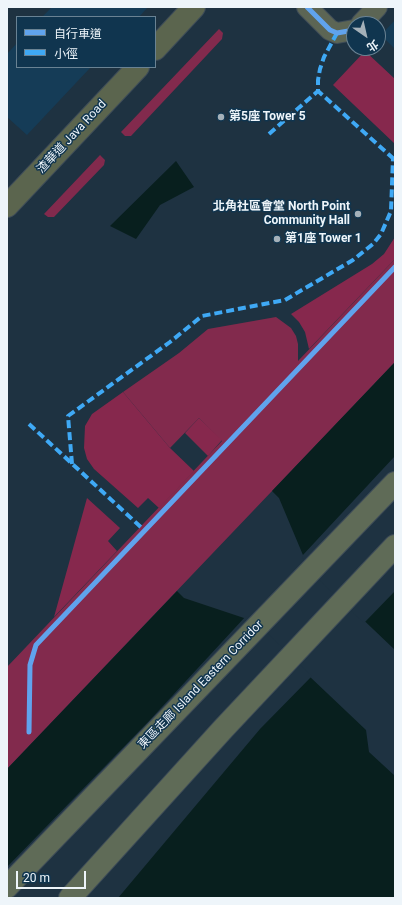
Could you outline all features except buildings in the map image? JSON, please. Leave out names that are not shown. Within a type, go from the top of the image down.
[{"type":"highway","name":"東區走廊 Island Eastern Corridor","points":[[7,887],[395,482]]},
{"type":"highway","points":[[70,898],[224,728],[395,546]]},
{"type":"main road","points":[[156,48],[194,7]]},
{"type":"main road","name":"渣華道 Java Road","points":[[7,206],[137,68]]},
{"type":"street","points":[[307,7],[330,30],[346,32]]},
{"type":"street","points":[[369,16],[377,7]]},
{"type":"shaded area","points":[[52,7],[148,7],[140,16],[43,16]]},
{"type":"shaded area","points":[[395,20],[395,49],[386,40],[386,30]]},
{"type":"shaded area","points":[[219,29],[223,33],[222,39],[131,136],[125,136],[121,132]]},
{"type":"shaded area","points":[[16,44],[16,68],[90,68],[27,135],[7,117],[7,54]]},
{"type":"shaded area","points":[[360,56],[370,56],[395,79],[395,144],[333,85]]},
{"type":"shaded area","points":[[100,155],[105,160],[104,165],[54,217],[48,217],[44,214]]},
{"type":"shaded area","points":[[176,161],[194,187],[160,205],[136,239],[110,226]]},
{"type":"shaded area","points":[[395,237],[395,259],[309,349],[305,332],[299,322],[291,314],[372,264],[384,254]]},
{"type":"shaded area","points":[[395,259],[395,362],[7,769],[7,667],[222,441],[199,418],[170,448],[123,392],[179,353],[208,329],[276,317],[291,328],[296,336],[298,344],[298,361]]},
{"type":"shaded area","points":[[395,362],[395,650],[308,567],[279,498],[272,491]]},
{"type":"shaded area","points":[[123,392],[170,448],[194,471],[159,508],[148,498],[138,508],[94,469],[87,459],[84,448],[85,426],[92,414]]},
{"type":"shaded area","points":[[199,418],[222,440],[208,456],[185,433]]},
{"type":"shaded area","points":[[87,498],[120,528],[108,541],[117,551],[54,617]]},
{"type":"shaded area","points":[[177,591],[184,598],[250,620],[366,730],[369,752],[395,776],[395,898],[7,898],[7,769]]},
{"type":"pier","points":[[395,456],[395,591],[364,623],[307,568],[302,556]]},
{"type":"pier","points":[[246,616],[252,618],[312,676],[260,729],[118,898],[7,898],[7,867],[149,721]]},
{"type":"marked path","points":[[337,33],[324,57],[320,69],[318,91],[395,160]]},
{"type":"marked path","points":[[269,134],[318,91]]},
{"type":"marked path","points":[[72,464],[68,416],[170,342],[202,316],[285,300],[353,260],[373,244],[381,234],[391,211],[393,158]]},
{"type":"marked path","points":[[29,424],[144,530]]},
{"type":"cycle path","points":[[307,7],[330,30],[337,33],[346,31]]},
{"type":"cycle path","points":[[29,732],[30,665],[36,645],[395,267]]},
{"type":"place","name":"第5座 Tower 5","points":[[221,117]]},
{"type":"place","name":"北角社區會堂 North Point Community Hall","points":[[358,214]]},
{"type":"place","name":"第1座 Tower 1","points":[[277,239]]}]
